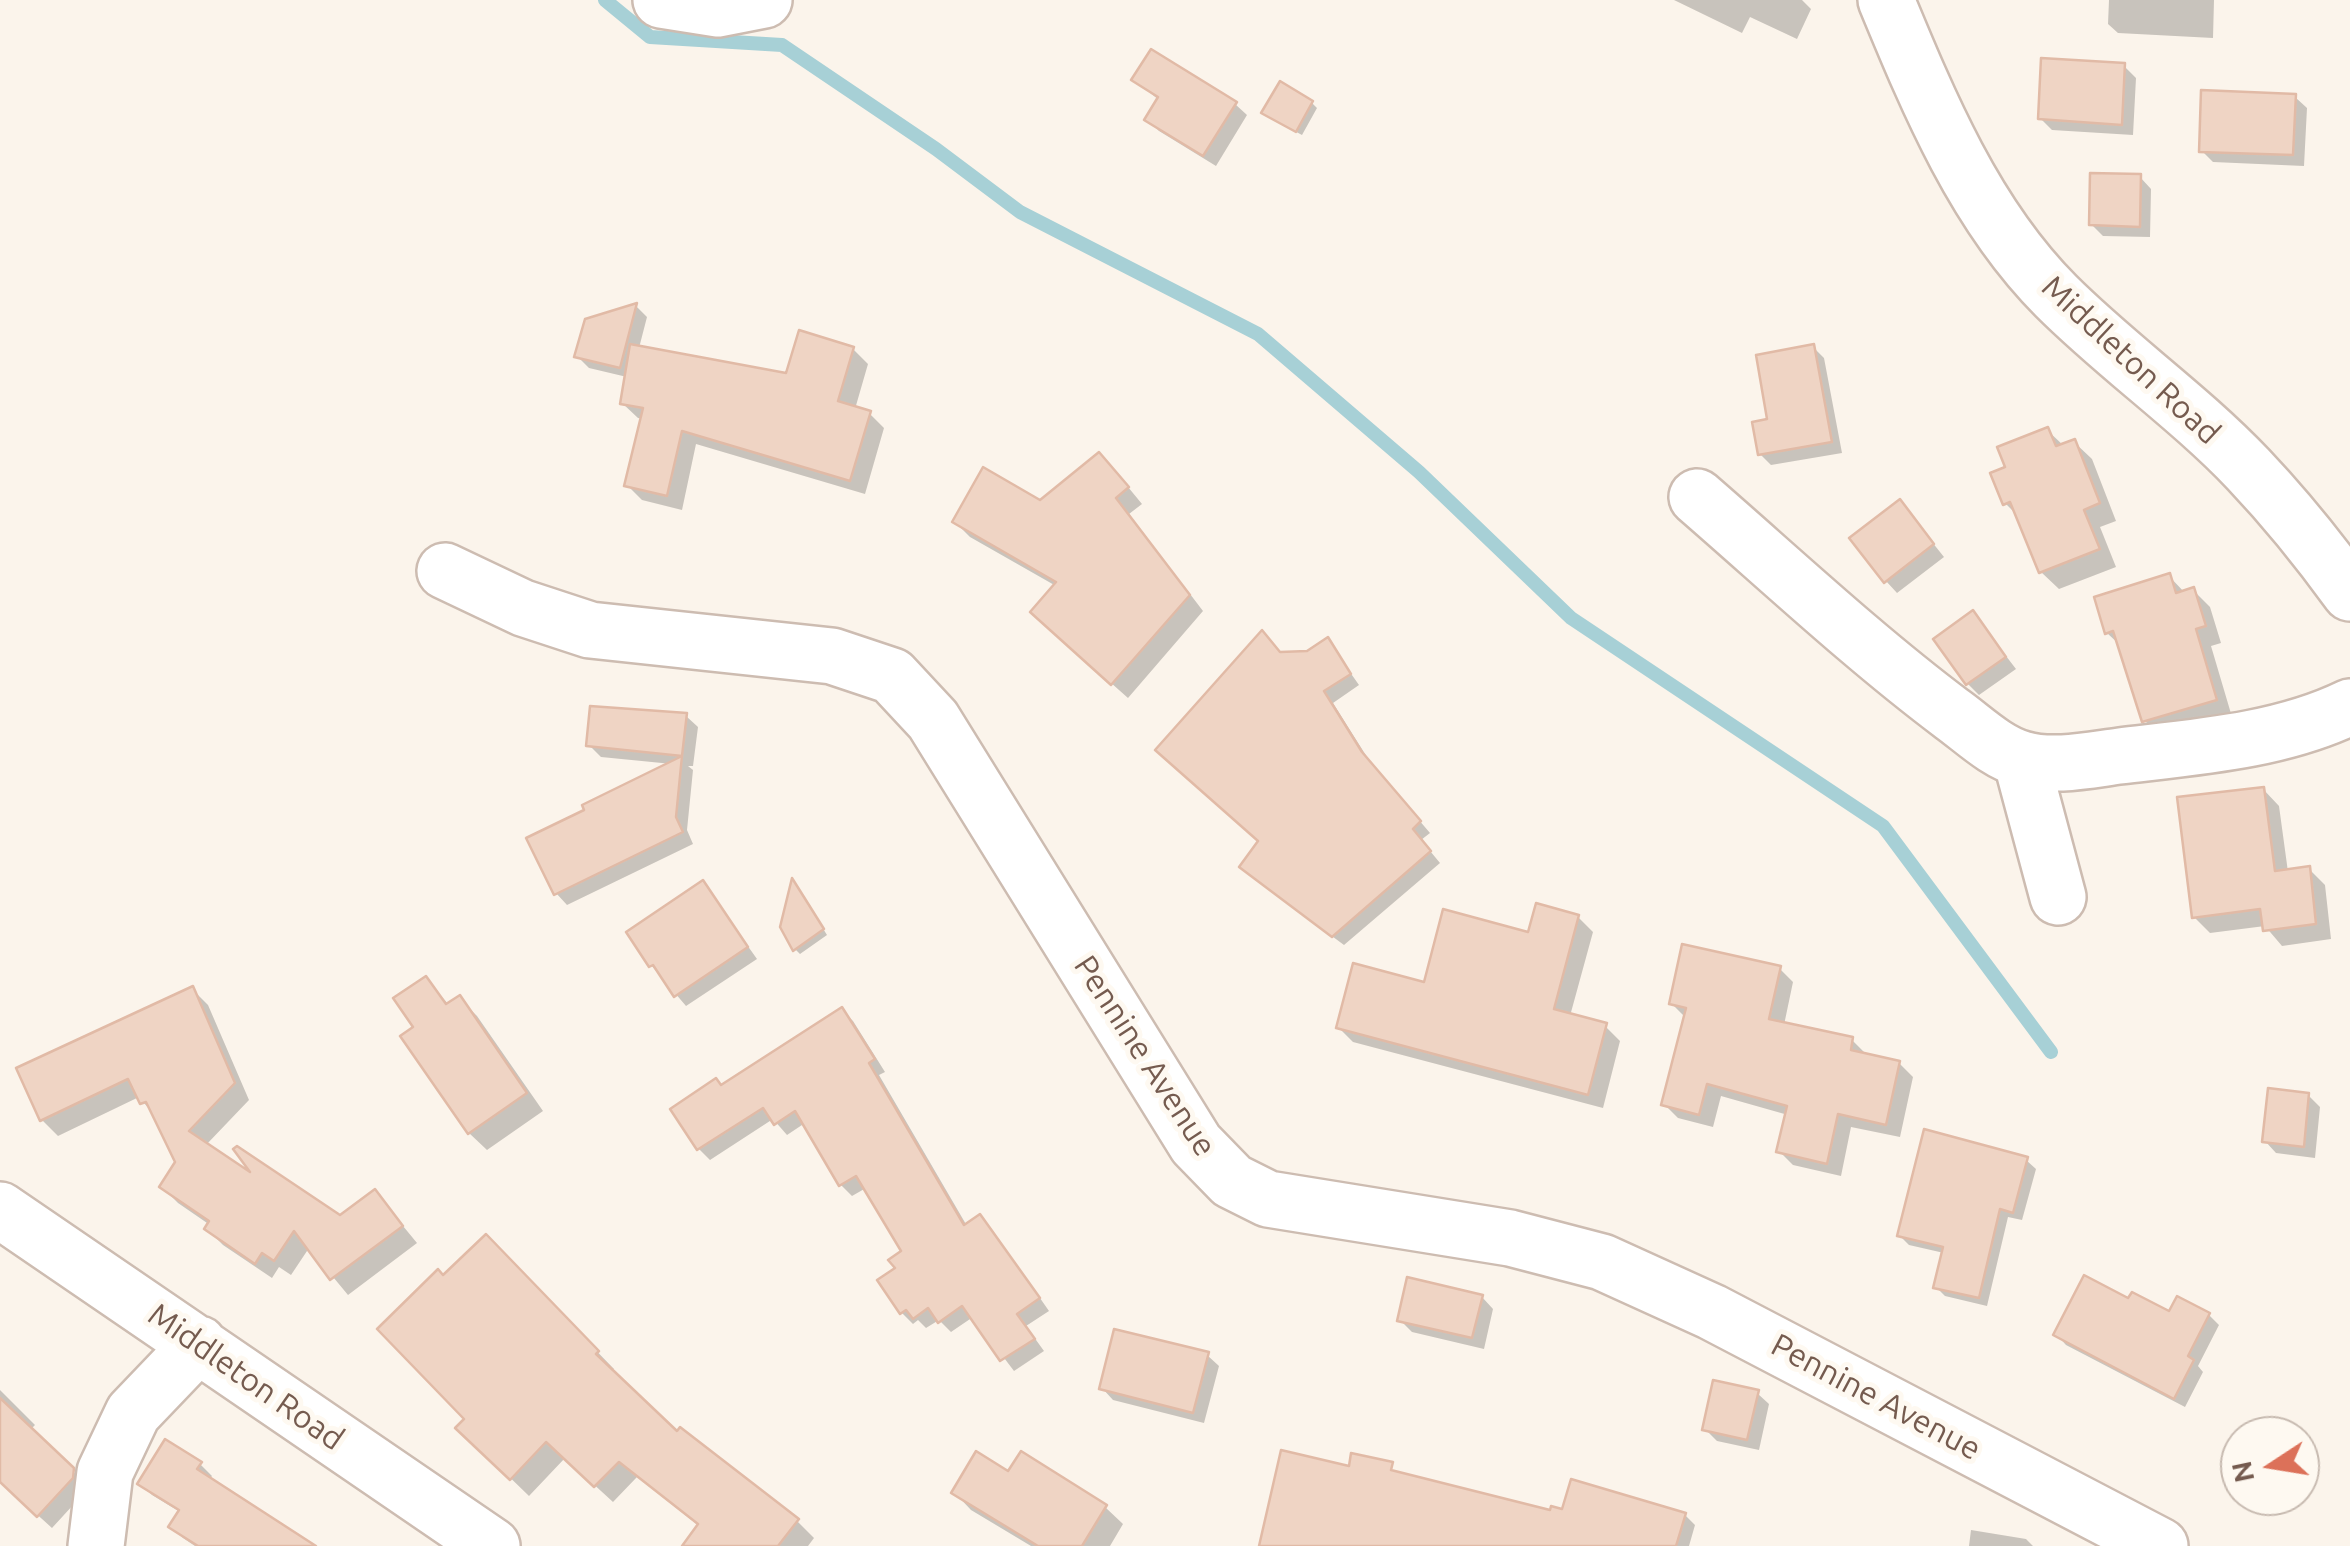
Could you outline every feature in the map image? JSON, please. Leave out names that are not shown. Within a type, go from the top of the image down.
[{"type":"street","points":[[661,0],[718,9],[764,0]]},
{"type":"street","name":"Middleton Road","points":[[1886,0],[1921,86],[1986,209],[2054,294],[2246,467],[2318,548],[2350,593]]},
{"type":"street","points":[[1697,497],[1912,684],[1997,747],[2021,759],[2082,761],[2188,748],[2282,731],[2350,707]]},
{"type":"street","name":"Pennine Avenue","points":[[445,571],[523,608],[590,630],[832,656],[892,676],[933,720],[1196,1144],[1232,1181],[1268,1198],[1510,1238],[1602,1262],[1712,1312],[2160,1546]]},
{"type":"street","points":[[2021,759],[2058,898]]},
{"type":"street","name":"Middleton Road","points":[[0,1210],[492,1546]]},
{"type":"street","points":[[96,1546],[104,1472],[134,1413],[199,1344]]},
{"type":"building","points":[[1151,49],[1237,102],[1203,156],[1144,120],[1158,97],[1131,80]]},
{"type":"building","points":[[2041,58],[2125,63],[2122,125],[2038,119]]},
{"type":"building","points":[[1280,81],[1313,101],[1296,132],[1261,113]]},
{"type":"building","points":[[2201,90],[2296,94],[2293,155],[2199,152]]},
{"type":"building","points":[[2090,173],[2141,174],[2140,227],[2089,225]]},
{"type":"building","points":[[637,303],[620,368],[574,357],[585,319]]},
{"type":"building","points":[[799,330],[854,347],[838,401],[871,411],[850,481],[682,431],[667,496],[624,486],[643,408],[620,404],[630,344],[786,373]]},
{"type":"building","points":[[1814,344],[1832,442],[1758,455],[1752,422],[1767,419],[1756,355]]},
{"type":"building","points":[[2048,427],[2056,446],[2075,439],[2100,503],[2084,510],[2100,549],[2039,573],[2010,502],[2003,505],[1990,473],[2005,467],[1997,447]]},
{"type":"building","points":[[1099,452],[1129,487],[1116,498],[1190,595],[1111,685],[1030,612],[1056,582],[952,522],[983,467],[1040,500]]},
{"type":"building","points":[[1900,499],[1934,544],[1884,583],[1849,538]]},
{"type":"building","points":[[2170,573],[2176,593],[2194,587],[2206,626],[2196,629],[2217,700],[2142,722],[2113,631],[2105,634],[2094,597]]},
{"type":"building","points":[[1973,610],[2006,657],[1966,685],[1933,639]]},
{"type":"building","points":[[1262,630],[1280,652],[1307,651],[1328,637],[1351,674],[1324,691],[1362,752],[1421,821],[1413,829],[1431,851],[1332,937],[1239,867],[1258,841],[1155,750]]},
{"type":"building","points":[[590,706],[687,713],[682,756],[586,746]]},
{"type":"building","points":[[682,756],[676,817],[683,832],[554,895],[526,838],[584,810],[582,805]]},
{"type":"building","points":[[2264,787],[2275,871],[2310,866],[2316,924],[2263,931],[2260,909],[2192,918],[2177,797]]},
{"type":"building","points":[[792,878],[824,929],[793,951],[780,927]]},
{"type":"building","points":[[703,880],[748,947],[674,997],[626,932]]},
{"type":"building","points":[[1536,903],[1579,915],[1554,1009],[1607,1023],[1588,1095],[1336,1028],[1353,963],[1424,982],[1443,909],[1528,932]]},
{"type":"building","points":[[1682,944],[1781,966],[1769,1019],[1853,1037],[1851,1050],[1900,1061],[1886,1125],[1838,1114],[1827,1164],[1776,1152],[1787,1106],[1707,1084],[1699,1115],[1661,1105],[1686,1008],[1669,1004]]},
{"type":"building","points":[[426,976],[446,1004],[460,995],[527,1093],[468,1134],[400,1036],[413,1027],[393,998]]},
{"type":"building","points":[[193,986],[235,1083],[189,1131],[250,1172],[233,1149],[237,1146],[340,1215],[375,1189],[403,1226],[330,1280],[294,1231],[274,1261],[262,1253],[255,1264],[204,1229],[209,1221],[159,1187],[175,1162],[146,1102],[140,1104],[128,1079],[40,1121],[16,1068]]},
{"type":"building","points":[[842,1007],[875,1059],[869,1063],[964,1225],[980,1214],[1040,1298],[1017,1314],[1035,1339],[1000,1361],[962,1306],[938,1323],[928,1308],[913,1319],[906,1310],[900,1314],[877,1280],[895,1268],[888,1260],[901,1251],[856,1176],[839,1186],[795,1111],[774,1125],[763,1108],[697,1150],[670,1109],[716,1078],[721,1085]]},
{"type":"building","points":[[2268,1088],[2309,1093],[2304,1147],[2262,1142]]},
{"type":"building","points":[[1924,1129],[2028,1157],[2013,1213],[2000,1209],[1979,1298],[1933,1288],[1943,1247],[1897,1236]]},
{"type":"building","points":[[486,1234],[599,1351],[596,1354],[677,1431],[680,1427],[799,1519],[778,1546],[682,1546],[698,1524],[619,1462],[594,1487],[546,1442],[510,1480],[455,1428],[464,1419],[377,1329],[438,1269],[443,1275]]},
{"type":"building","points":[[2084,1275],[2128,1298],[2132,1292],[2169,1311],[2177,1296],[2210,1313],[2188,1356],[2194,1360],[2174,1399],[2053,1335]]},
{"type":"building","points":[[1407,1277],[1483,1295],[1472,1338],[1397,1321]]},
{"type":"building","points":[[1114,1329],[1209,1352],[1193,1413],[1099,1389]]},
{"type":"building","points":[[1713,1380],[1759,1390],[1747,1440],[1702,1430]]},
{"type":"building","points":[[0,1398],[74,1468],[73,1478],[37,1517],[0,1482]]},
{"type":"building","points":[[165,1439],[202,1462],[197,1469],[316,1546],[198,1546],[168,1527],[179,1510],[137,1484]]},
{"type":"building","points":[[1281,1450],[1349,1466],[1351,1453],[1393,1462],[1391,1470],[1550,1510],[1551,1506],[1562,1509],[1571,1479],[1686,1513],[1676,1546],[1259,1546]]},
{"type":"building","points":[[976,1451],[1008,1471],[1021,1451],[1107,1505],[1082,1546],[1038,1546],[951,1493]]},
{"type":"waterway","points":[[605,0],[650,37],[782,45],[936,149],[1020,212],[1258,334],[1419,472],[1571,618],[1883,826],[2051,1052]]}]
